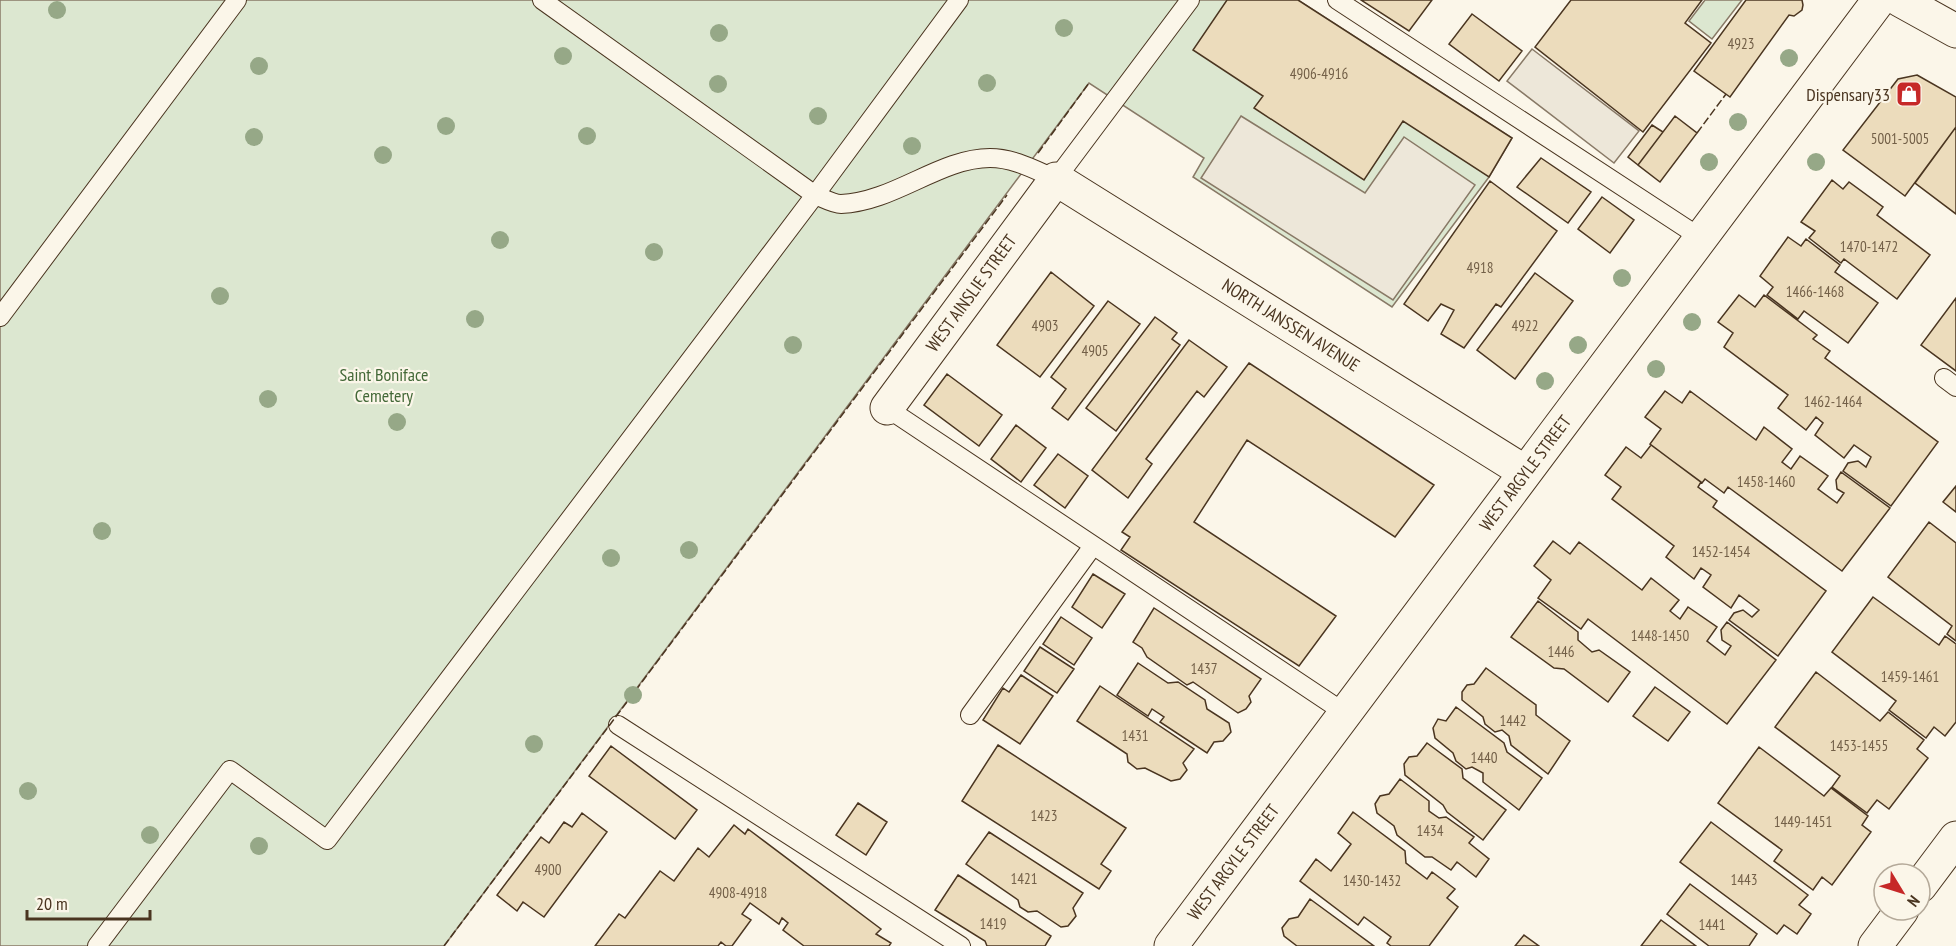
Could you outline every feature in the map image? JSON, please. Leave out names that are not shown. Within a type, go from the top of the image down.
[{"type":"street","name":"WEST ARGYLE STREET","points":[[1171,946],[1879,0]]},
{"type":"street","points":[[1900,0],[1956,31]]},
{"type":"street","name":"WEST AINSLIE STREET","points":[[887,408],[1056,179]]},
{"type":"street","name":"NORTH JANSSEN AVENUE","points":[[1056,179],[1525,472]]},
{"type":"street","points":[[1932,870],[1956,838]]},
{"type":"street","points":[[1875,946],[1893,922]]},
{"type":"lane","points":[[0,317],[237,0]]},
{"type":"lane","points":[[542,0],[815,195],[839,204],[884,195],[963,162],[989,158],[1007,159],[1056,179],[1190,0]]},
{"type":"lane","points":[[97,946],[230,770],[327,840],[815,195],[959,0]]},
{"type":"lane","points":[[1337,0],[1701,238]]},
{"type":"lane","points":[[887,408],[1346,712]]},
{"type":"lane","points":[[970,715],[1094,546]]},
{"type":"lane","points":[[618,725],[961,946]]},
{"type":"green space","name":"Saint Boniface Cemetery","points":[[0,0],[1298,0],[1512,138],[1489,177],[1392,307],[1193,177],[1204,158],[1089,83],[444,946],[0,946]]},
{"type":"green space","points":[[1705,0],[1742,0],[1712,39],[1689,21]]},
{"type":"shaded area","points":[[1532,49],[1639,131],[1614,163],[1507,81]]},
{"type":"shaded area","points":[[1241,116],[1365,193],[1404,137],[1475,185],[1393,300],[1201,178]]},
{"type":"building","points":[[1227,0],[1298,0],[1512,138],[1489,177],[1403,121],[1364,180],[1254,108],[1263,96],[1193,50]]},
{"type":"building","points":[[1361,0],[1432,0],[1409,31]]},
{"type":"building","points":[[1571,0],[1702,0],[1685,23],[1711,43],[1643,132],[1535,47]]},
{"type":"building","points":[[1746,0],[1802,0],[1803,5],[1802,10],[1794,16],[1789,15],[1730,97],[1694,71]]},
{"type":"building","points":[[1472,14],[1522,51],[1499,81],[1449,44]]},
{"type":"building","points":[[1917,75],[1956,97],[1956,127],[1905,196],[1843,150],[1898,79]]},
{"type":"building","points":[[1675,116],[1697,133],[1660,182],[1638,165]]},
{"type":"building","points":[[1652,125],[1663,132],[1638,165],[1628,157]]},
{"type":"building","points":[[1956,127],[1956,214],[1915,183]]},
{"type":"building","points":[[1541,158],[1591,192],[1568,223],[1517,187]]},
{"type":"building","points":[[1832,180],[1843,189],[1849,182],[1883,207],[1877,215],[1930,255],[1897,299],[1844,259],[1841,263],[1809,238],[1815,231],[1801,222]]},
{"type":"building","points":[[1490,181],[1557,231],[1501,307],[1496,304],[1464,348],[1441,334],[1454,310],[1441,304],[1428,321],[1404,304]]},
{"type":"building","points":[[1602,197],[1634,220],[1610,253],[1578,229]]},
{"type":"building","points":[[1788,237],[1801,246],[1806,239],[1840,265],[1835,272],[1878,303],[1848,343],[1804,311],[1798,319],[1767,295],[1773,287],[1760,276]]},
{"type":"building","points":[[1051,272],[1094,306],[1040,377],[997,345]]},
{"type":"building","points":[[1535,273],[1573,301],[1515,379],[1477,350]]},
{"type":"building","points":[[1739,295],[1755,307],[1764,295],[1817,335],[1813,339],[1830,351],[1825,358],[1938,442],[1891,506],[1843,471],[1848,463],[1858,461],[1866,467],[1871,457],[1854,445],[1844,458],[1815,435],[1823,423],[1816,417],[1806,430],[1778,408],[1788,395],[1724,347],[1733,333],[1718,322]]},
{"type":"building","points":[[1956,298],[1956,371],[1921,345]]},
{"type":"building","points":[[1108,301],[1140,324],[1068,420],[1052,408],[1066,389],[1051,377]]},
{"type":"building","points":[[1155,317],[1177,333],[1172,339],[1180,345],[1116,431],[1086,408]]},
{"type":"building","points":[[1189,340],[1227,367],[1204,397],[1197,391],[1146,459],[1152,464],[1128,498],[1092,470]]},
{"type":"building","points":[[1249,363],[1434,485],[1395,537],[1247,440],[1194,522],[1336,616],[1299,666],[1121,550],[1130,537],[1122,532]]},
{"type":"building","points":[[947,374],[1002,415],[979,446],[924,405]]},
{"type":"building","points":[[1665,391],[1682,403],[1690,391],[1756,440],[1764,427],[1792,449],[1782,462],[1791,469],[1800,456],[1828,476],[1818,489],[1837,503],[1844,493],[1837,489],[1836,480],[1841,472],[1890,508],[1842,571],[1728,487],[1724,493],[1705,479],[1702,483],[1650,444],[1661,429],[1645,417]]},
{"type":"building","points":[[1016,425],[1046,448],[1021,482],[991,459]]},
{"type":"building","points":[[1651,445],[1701,482],[1698,487],[1717,501],[1713,507],[1826,591],[1778,656],[1729,620],[1734,613],[1743,610],[1752,617],[1759,610],[1739,595],[1731,608],[1703,587],[1711,575],[1701,568],[1694,579],[1666,557],[1674,546],[1612,499],[1621,487],[1605,475],[1626,447],[1641,458]]},
{"type":"building","points":[[1058,454],[1088,476],[1065,508],[1034,485]]},
{"type":"building","points":[[1956,486],[1956,512],[1943,502]]},
{"type":"building","points":[[1929,522],[1956,543],[1956,641],[1947,634],[1952,626],[1888,577]]},
{"type":"building","points":[[1553,541],[1570,554],[1579,542],[1642,590],[1651,578],[1679,600],[1670,611],[1680,619],[1688,607],[1717,627],[1707,641],[1725,655],[1731,646],[1722,640],[1721,630],[1727,622],[1776,660],[1727,724],[1588,619],[1581,629],[1538,598],[1551,580],[1534,566]]},
{"type":"building","points":[[1093,574],[1125,594],[1102,628],[1072,607]]},
{"type":"building","points":[[1873,597],[1939,645],[1945,636],[1956,644],[1956,722],[1945,736],[1934,727],[1926,738],[1889,710],[1896,701],[1832,652]]},
{"type":"building","points":[[1538,601],[1578,632],[1578,640],[1592,652],[1599,650],[1630,672],[1608,702],[1564,669],[1554,668],[1511,637]]},
{"type":"building","points":[[1154,608],[1261,679],[1249,696],[1251,702],[1246,709],[1238,713],[1193,682],[1187,685],[1147,657],[1142,648],[1133,642]]},
{"type":"building","points":[[1061,617],[1092,638],[1074,665],[1043,644]]},
{"type":"building","points":[[1040,647],[1074,669],[1057,693],[1024,671]]},
{"type":"building","points":[[1138,663],[1168,683],[1178,682],[1205,700],[1207,709],[1229,723],[1231,732],[1223,741],[1214,742],[1207,753],[1160,722],[1164,717],[1152,709],[1148,716],[1117,695]]},
{"type":"building","points":[[1486,668],[1536,705],[1536,715],[1570,741],[1548,774],[1511,745],[1509,736],[1502,730],[1495,732],[1485,724],[1483,717],[1462,700],[1462,692],[1467,685],[1474,684]]},
{"type":"building","points":[[1816,672],[1880,721],[1888,712],[1924,740],[1917,749],[1928,758],[1889,809],[1877,800],[1867,813],[1832,787],[1840,776],[1775,727]]},
{"type":"building","points":[[1021,675],[1053,696],[1020,744],[983,720],[1003,688],[1009,692]]},
{"type":"building","points":[[1100,686],[1194,749],[1183,763],[1187,770],[1180,779],[1171,781],[1145,768],[1137,769],[1128,762],[1127,754],[1077,721]]},
{"type":"building","points":[[1655,687],[1690,712],[1668,741],[1633,716]]},
{"type":"building","points":[[1456,707],[1504,743],[1507,752],[1542,778],[1519,810],[1483,782],[1483,773],[1472,767],[1466,769],[1456,761],[1453,753],[1435,738],[1433,728],[1438,719],[1446,721]]},
{"type":"building","points":[[1427,743],[1462,769],[1463,778],[1506,810],[1483,840],[1405,775],[1404,764],[1409,757],[1417,756]]},
{"type":"building","points":[[998,745],[1126,828],[1101,864],[1111,871],[1099,889],[962,801]]},
{"type":"building","points":[[611,746],[697,810],[675,839],[589,776]]},
{"type":"building","points":[[1759,747],[1824,796],[1831,788],[1868,816],[1862,825],[1871,832],[1832,885],[1822,877],[1813,890],[1774,861],[1782,850],[1718,803]]},
{"type":"building","points":[[1400,779],[1429,801],[1429,811],[1439,818],[1446,817],[1474,837],[1469,843],[1489,859],[1476,877],[1457,862],[1451,870],[1432,857],[1425,857],[1397,835],[1394,826],[1377,813],[1375,804],[1380,796],[1389,794]]},
{"type":"building","points":[[858,803],[887,822],[866,855],[836,835]]},
{"type":"building","points":[[1353,812],[1405,851],[1406,863],[1427,879],[1432,872],[1455,889],[1447,898],[1458,907],[1429,946],[1391,946],[1387,943],[1391,937],[1364,917],[1358,925],[1300,881],[1316,859],[1331,871],[1351,844],[1338,833]]},
{"type":"building","points":[[582,813],[607,832],[544,917],[523,902],[517,911],[497,895],[541,837],[549,843],[564,822],[572,827]]},
{"type":"building","points":[[1711,822],[1808,895],[1799,905],[1811,914],[1797,934],[1784,925],[1777,934],[1680,862]]},
{"type":"building","points":[[734,825],[745,834],[748,829],[881,929],[876,934],[891,943],[889,946],[804,946],[783,930],[788,923],[782,918],[779,924],[750,903],[742,914],[751,920],[732,946],[726,946],[721,942],[718,946],[595,946],[619,914],[625,918],[660,871],[674,881],[698,848],[709,857]]},
{"type":"building","points":[[989,832],[1083,893],[1073,908],[1076,916],[1068,926],[1061,927],[1037,911],[1028,912],[1020,907],[1018,900],[966,864]]},
{"type":"building","points":[[958,875],[1051,936],[1045,946],[987,946],[985,941],[935,910]]},
{"type":"building","points":[[1690,884],[1757,934],[1749,946],[1709,946],[1667,914]]},
{"type":"building","points":[[1310,899],[1374,946],[1297,946],[1284,936],[1282,928],[1289,919],[1298,917]]},
{"type":"building","points":[[1661,920],[1696,946],[1641,946]]},
{"type":"building","points":[[1524,935],[1539,946],[1515,946]]},
{"type":"fence","points":[[1038,153],[1089,83]]},
{"type":"fence","points":[[1697,133],[1726,94]]},
{"type":"fence","points":[[444,946],[1007,195]]},
{"type":"place","name":"Dispensary33","points":[[1909,94]]}]
